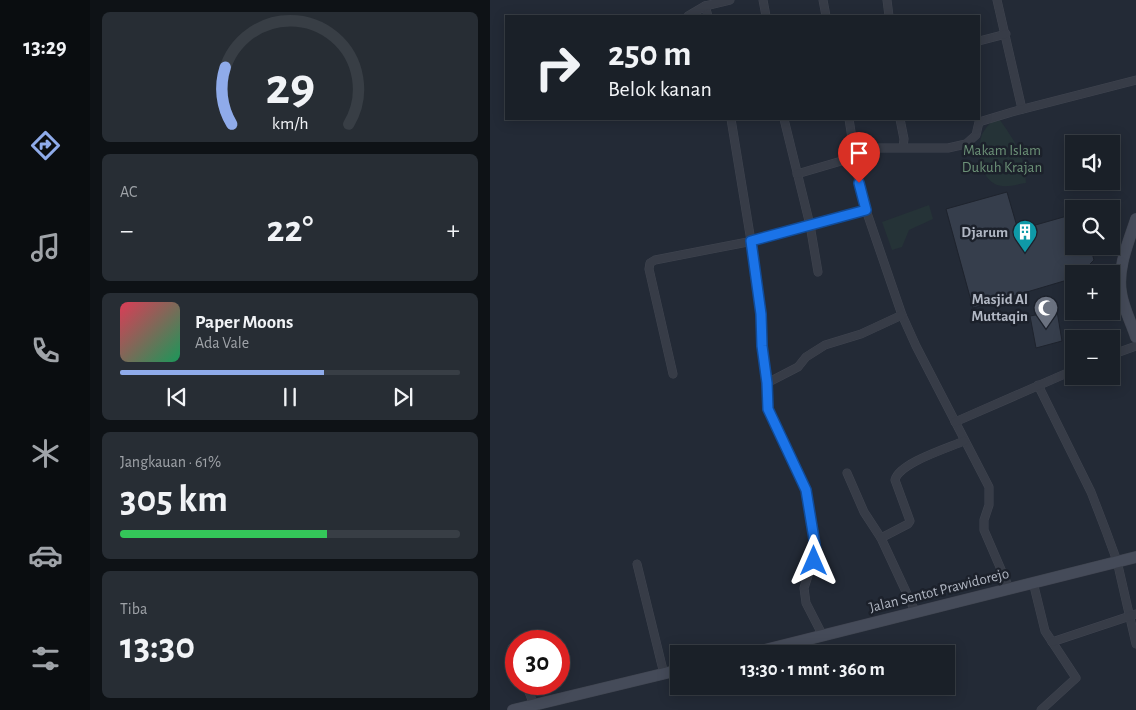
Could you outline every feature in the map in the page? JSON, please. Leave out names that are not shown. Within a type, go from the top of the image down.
[{"type":"main road","points":[[1136,219],[1123,263],[1120,282],[1123,302],[1136,337]]},
{"type":"main road","name":"Jalan Sentot Prawidorejo","points":[[786,645],[1136,557]]},
{"type":"main road","points":[[513,710],[534,708],[670,672]]},
{"type":"street","points":[[690,15],[705,6],[730,0]]},
{"type":"street","points":[[763,0],[766,15]]},
{"type":"street","points":[[823,0],[826,15]]},
{"type":"street","points":[[887,0],[889,15]]},
{"type":"street","points":[[997,0],[1022,109]]},
{"type":"street","points":[[705,6],[708,15]]},
{"type":"street","points":[[980,42],[1006,34]]},
{"type":"street","points":[[980,119],[1136,80]]},
{"type":"street","points":[[731,120],[751,241],[767,383],[768,409],[806,490],[816,551],[804,588],[806,603],[822,636]]},
{"type":"street","points":[[784,120],[810,225],[818,272]]},
{"type":"street","points":[[849,120],[859,183],[866,210],[902,315],[989,487],[989,505],[984,530],[1009,588]]},
{"type":"street","points":[[900,120],[904,139],[903,147]]},
{"type":"street","points":[[797,174],[879,148],[948,148],[966,144],[976,135],[979,120]]},
{"type":"street","points":[[673,374],[649,269],[650,263],[655,260],[751,241],[866,210]]},
{"type":"street","points":[[767,383],[798,367],[806,358],[825,345],[861,334],[902,315]]},
{"type":"street","points":[[1120,352],[1136,346]]},
{"type":"street","points":[[955,422],[1065,374]]},
{"type":"street","points":[[1038,385],[1091,492],[1117,561],[1132,615],[1136,644]]},
{"type":"street","points":[[881,538],[908,524],[910,521],[895,480],[896,475],[905,467],[964,440]]},
{"type":"street","points":[[847,473],[864,512],[881,538],[915,611]]},
{"type":"street","points":[[636,564],[664,674]]},
{"type":"street","points":[[1033,582],[1045,631],[1074,673],[1076,680],[1041,710]]},
{"type":"street","points":[[1052,642],[1132,615]]},
{"type":"street","points":[[530,695],[534,708]]},
{"type":"green space","name":"Makam Islam Dukuh Krajan","points":[[998,117],[1021,155],[1026,183],[1011,186],[995,184],[985,174],[982,167],[979,152],[982,135]]},
{"type":"green space","points":[[929,205],[933,219],[909,230],[902,247],[892,250],[882,222]]},
{"type":"building","name":"Djarum","points":[[1007,192],[1018,230],[1065,217],[1065,255],[1093,255],[1094,260],[1090,265],[1065,265],[1065,281],[973,308],[946,209]]},
{"type":"building","name":"Masjid Al Muttaqin","points":[[1057,311],[1062,341],[1036,348],[1030,316]]},
{"type":"place","name":"Djarum","points":[[1025,253]]},
{"type":"place","name":"Masjid Al Muttaqin","points":[[1046,329]]},
{"type":"route","points":[[814,561],[816,551],[806,490],[768,409],[761,314],[751,241],[866,210],[859,183]]}]
